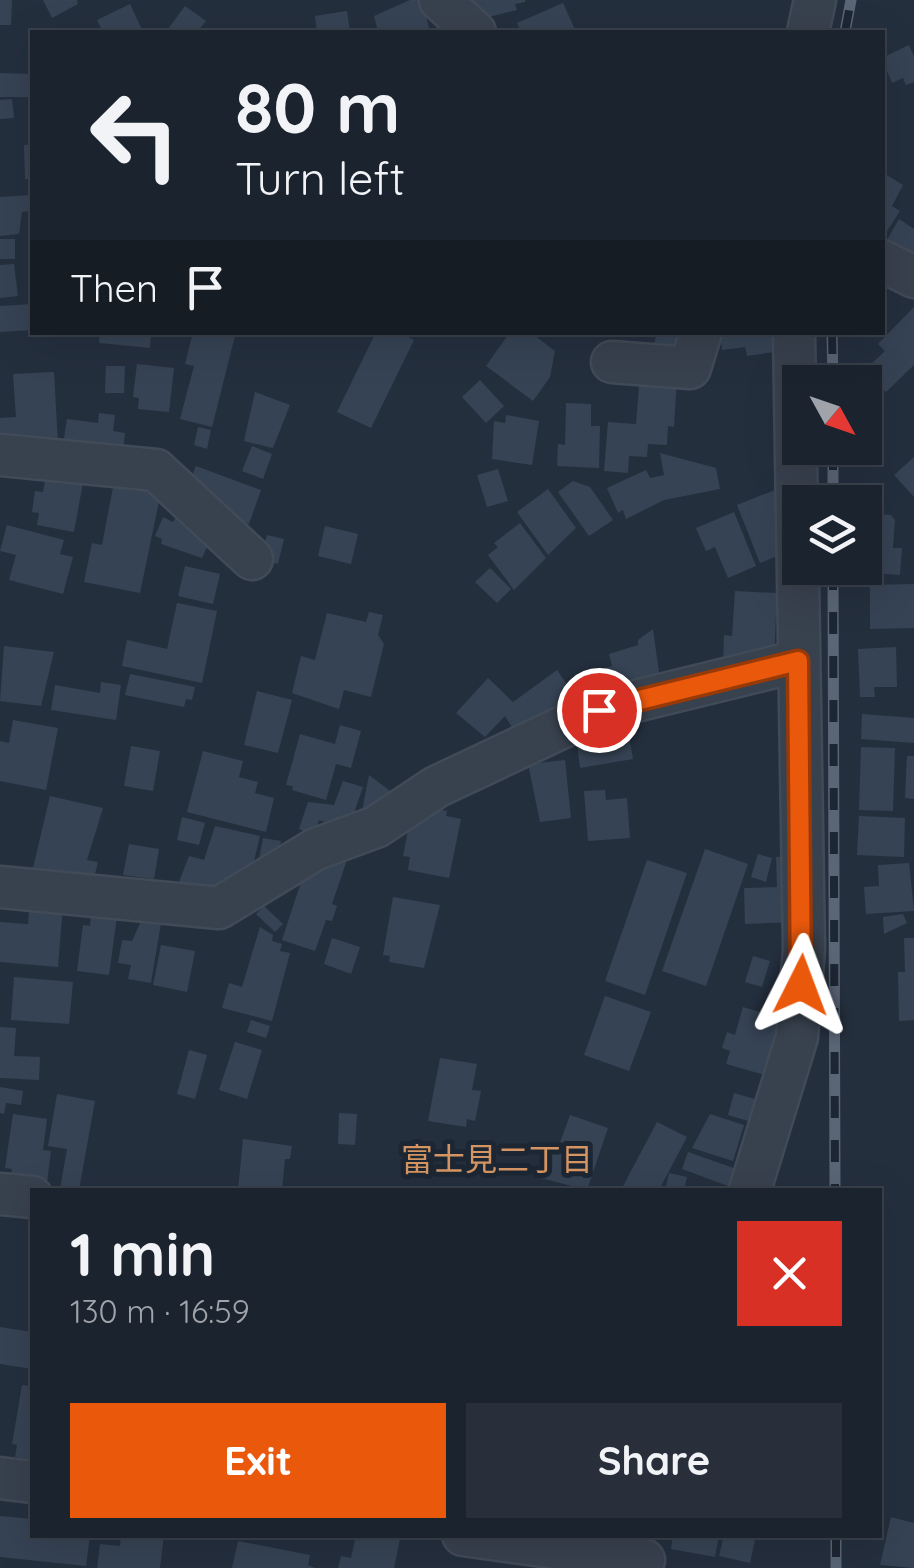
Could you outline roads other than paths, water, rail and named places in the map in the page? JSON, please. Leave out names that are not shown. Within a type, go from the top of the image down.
[{"type":"street","points":[[440,0],[472,30]]},
{"type":"street","points":[[808,30],[815,0]]},
{"type":"street","points":[[885,262],[914,277]]},
{"type":"street","points":[[612,362],[690,368],[701,335]]},
{"type":"street","points":[[751,1188],[798,1020],[804,950],[794,335]]},
{"type":"street","points":[[0,455],[156,470],[252,560]]},
{"type":"street","points":[[0,887],[218,908],[316,849],[376,827],[436,788],[599,710],[798,661]]},
{"type":"street","points":[[0,1194],[30,1197]]},
{"type":"street","points":[[0,1478],[30,1482]]},
{"type":"street","points":[[492,1538],[645,1554]]},
{"type":"railway","points":[[845,30],[851,0]]},
{"type":"railway","points":[[832,335],[833,365]]},
{"type":"railway","points":[[833,465],[833,485]]},
{"type":"railway","points":[[833,585],[835,1188]]},
{"type":"railway","points":[[836,1538],[836,1568]]},
{"type":"district","name":"富士見二丁目","points":[[497,1159]]}]
